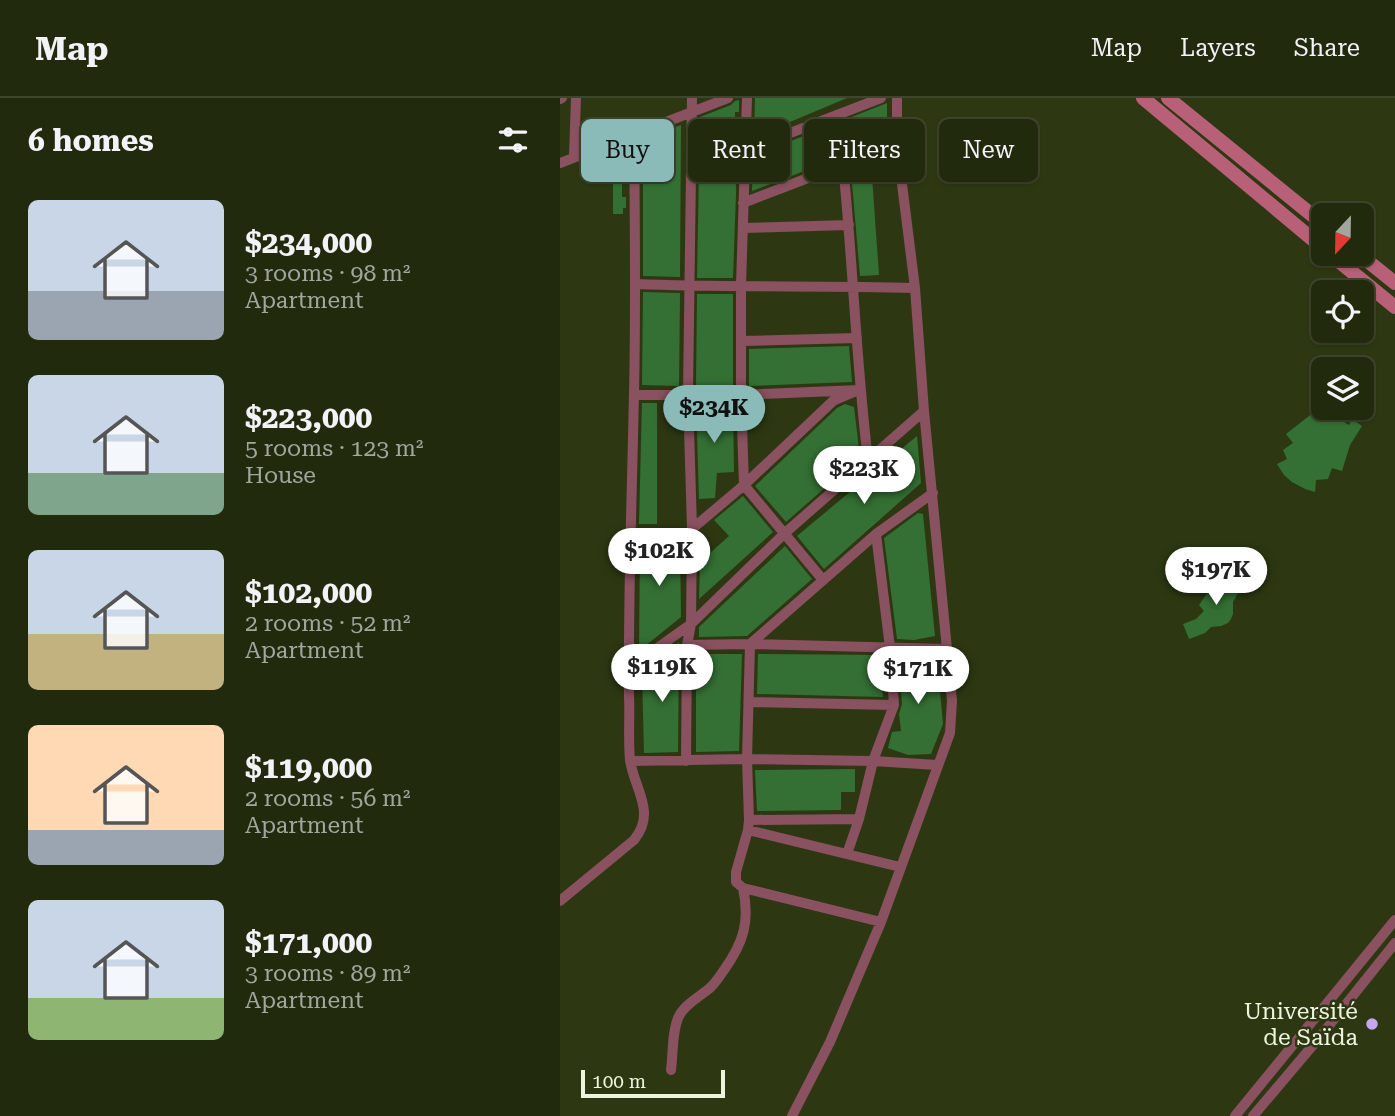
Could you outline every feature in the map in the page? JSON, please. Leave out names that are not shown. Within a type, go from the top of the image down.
[{"type":"main road","points":[[1143,98],[1311,238]]},
{"type":"main road","points":[[1168,98],[1311,214]]},
{"type":"main road","points":[[1345,266],[1395,307]]},
{"type":"main road","points":[[1374,266],[1395,283]]},
{"type":"street","points":[[574,156],[576,98]]},
{"type":"street","points":[[686,761],[692,529],[688,394],[692,98]]},
{"type":"street","points":[[673,119],[728,98]]},
{"type":"street","points":[[747,98],[747,119]]},
{"type":"street","points":[[790,133],[881,98]]},
{"type":"street","points":[[897,98],[897,119]]},
{"type":"street","points":[[560,163],[581,153]]},
{"type":"street","points":[[743,203],[804,180]]},
{"type":"street","points":[[560,901],[634,840],[644,816],[644,802],[631,761],[629,668],[636,284],[635,182]]},
{"type":"street","points":[[744,182],[741,285],[744,485],[823,580]]},
{"type":"street","points":[[845,182],[860,390],[868,460]]},
{"type":"street","points":[[792,1116],[830,1042],[881,922],[950,733],[951,702],[947,649],[915,288],[902,182]]},
{"type":"street","points":[[743,228],[849,225]]},
{"type":"street","points":[[636,284],[915,288]]},
{"type":"street","points":[[741,341],[857,338]]},
{"type":"street","points":[[634,395],[741,395],[860,390]]},
{"type":"street","points":[[692,529],[744,485],[833,401],[860,390]]},
{"type":"street","points":[[629,668],[691,624],[785,533],[924,411]]},
{"type":"street","points":[[881,922],[737,885],[735,878],[749,825],[747,759],[750,644],[876,534],[933,493]]},
{"type":"street","points":[[847,854],[859,819],[873,761],[894,705],[876,534]]},
{"type":"street","points":[[687,645],[947,649]]},
{"type":"street","points":[[749,702],[894,705]]},
{"type":"street","points":[[631,761],[747,759],[937,765]]},
{"type":"street","points":[[749,825],[859,819]]},
{"type":"street","points":[[749,825],[900,867]]},
{"type":"street","points":[[671,1070],[680,1015],[714,985],[740,943],[747,913],[743,888]]},
{"type":"street","points":[[1235,1116],[1395,920]]},
{"type":"street","points":[[1253,1116],[1395,943]]},
{"type":"building","points":[[755,98],[847,98],[790,122],[790,119],[754,119]]},
{"type":"building","points":[[739,100],[739,112],[735,112],[735,119],[700,119],[700,117]]},
{"type":"building","points":[[887,103],[887,119],[847,119]]},
{"type":"building","points":[[681,125],[680,277],[643,276],[643,182],[674,182],[674,128]]},
{"type":"building","points":[[804,136],[804,171],[790,176],[790,141]]},
{"type":"building","points":[[613,182],[622,182],[622,197],[626,197],[626,208],[623,208],[623,214],[613,214]]},
{"type":"building","points":[[699,182],[736,182],[733,278],[697,278]]},
{"type":"building","points":[[752,182],[775,182],[752,191]]},
{"type":"building","points":[[852,182],[872,182],[879,275],[860,276]]},
{"type":"building","points":[[643,292],[680,293],[679,386],[642,385]]},
{"type":"building","points":[[697,294],[733,294],[733,385],[696,385]]},
{"type":"building","points":[[849,346],[852,382],[749,386],[749,349]]},
{"type":"building","points":[[642,403],[657,403],[657,524],[639,524]]},
{"type":"building","points":[[696,403],[733,403],[734,472],[717,473],[715,498],[699,499]]},
{"type":"building","points":[[845,404],[854,407],[860,457],[786,522],[755,486],[837,408]]},
{"type":"building","points":[[1311,413],[1311,420],[1341,420],[1349,425],[1353,420],[1362,426],[1350,445],[1342,471],[1332,468],[1328,479],[1316,480],[1315,492],[1292,482],[1277,464],[1287,459],[1283,450],[1293,443],[1286,434]]},
{"type":"building","points":[[917,436],[921,483],[824,569],[797,536]]},
{"type":"building","points":[[743,496],[773,532],[699,599],[700,562],[729,536],[714,520]]},
{"type":"building","points":[[918,513],[923,514],[935,636],[914,640],[897,639],[884,538]]},
{"type":"building","points":[[640,541],[680,541],[681,617],[639,651]]},
{"type":"building","points":[[785,546],[812,579],[747,636],[699,637],[699,627]]},
{"type":"building","points":[[1226,571],[1241,574],[1231,619],[1228,623],[1211,627],[1205,633],[1189,639],[1183,624],[1196,619],[1204,611],[1199,605],[1211,588],[1219,593]]},
{"type":"building","points":[[679,642],[678,752],[644,753],[642,673]]},
{"type":"building","points":[[696,654],[742,654],[739,751],[696,752]]},
{"type":"building","points":[[758,654],[878,655],[883,697],[757,694]]},
{"type":"building","points":[[898,656],[937,657],[943,724],[931,754],[908,755],[888,748],[892,732],[901,731]]},
{"type":"building","points":[[855,769],[855,792],[841,792],[841,810],[757,811],[755,770]]},
{"type":"place","name":"Université de Saïda","points":[[1372,1024]]}]
